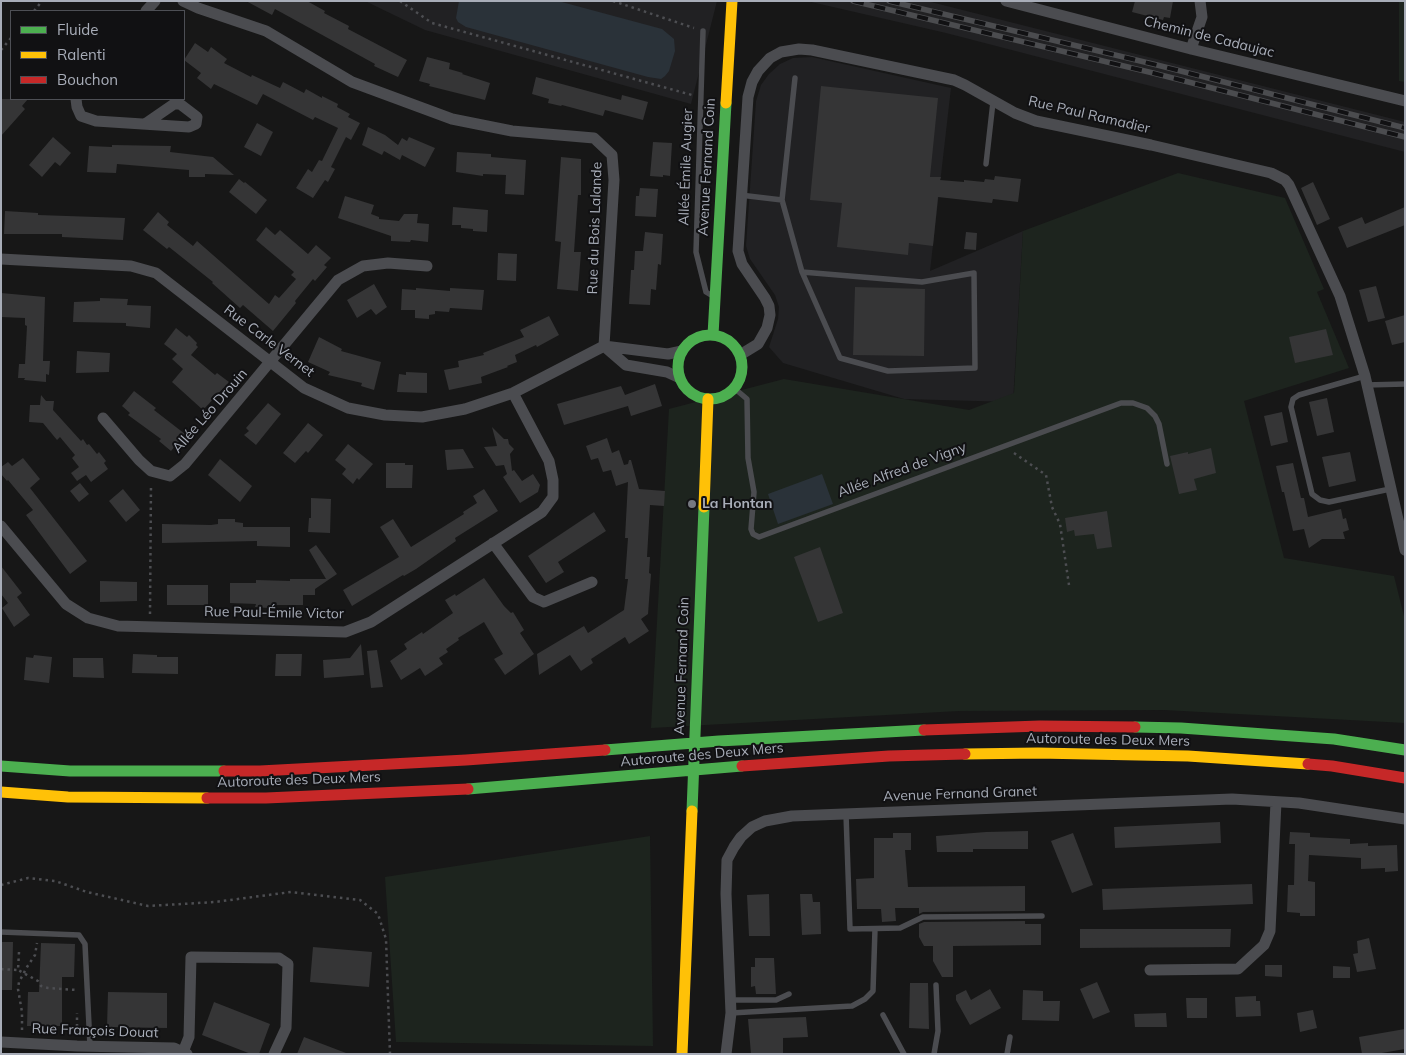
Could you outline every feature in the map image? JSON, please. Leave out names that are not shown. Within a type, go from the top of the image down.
[{"type":"main road","name":"Avenue Fernand Coin","points":[[713,335],[732,1]]},
{"type":"main road","points":[[713,335],[730,341],[740,355],[742,369],[738,382],[734,388],[718,398],[699,397],[691,392],[680,378],[678,369],[682,351],[695,338],[713,335]]},
{"type":"main road","name":"Avenue Fernand Coin","points":[[682,1054],[708,398]]},
{"type":"main road","name":"Autoroute des Deux Mers","points":[[1,766],[70,771],[260,771],[466,760],[876,731],[1040,726],[1181,728],[1334,739],[1405,750]]},
{"type":"main road","name":"Autoroute des Deux Mers","points":[[1,792],[68,797],[266,798],[466,790],[720,768],[889,756],[1038,753],[1188,756],[1332,766],[1405,778]]},
{"type":"street","name":"Rue du Bois Lalande","points":[[183,1],[266,31],[352,82],[452,119],[512,131],[594,138],[612,155],[614,180],[604,346]]},
{"type":"street","name":"Chemin de Cadaujac","points":[[1006,1],[1191,49],[1405,101]]},
{"type":"street","points":[[1191,49],[1202,17],[1200,1]]},
{"type":"street","name":"Rue Paul Ramadier","points":[[740,355],[758,344],[767,328],[770,315],[769,306],[739,257],[737,247],[750,89],[755,76],[762,66],[770,58],[782,52],[793,49],[805,49],[946,78],[965,85],[1015,113],[1036,121],[1261,170],[1285,180],[1289,186],[1340,296],[1366,381],[1405,550]]},
{"type":"street","points":[[76,100],[76,107],[81,116],[96,122],[145,124]]},
{"type":"street","name":"Rue Carle Vernet","points":[[1,259],[131,266],[156,274],[304,388],[348,408],[385,415],[422,417],[465,409],[513,393],[604,346]]},
{"type":"street","points":[[271,362],[338,280],[363,266],[388,264],[427,266]]},
{"type":"street","points":[[604,346],[668,354],[682,351]]},
{"type":"street","points":[[604,346],[626,365],[667,372],[680,378]]},
{"type":"street","name":"Allée Léo Drouin","points":[[151,471],[170,476],[186,464],[271,362]]},
{"type":"street","name":"Rue Paul-Émile Victor","points":[[1,526],[66,604],[88,618],[118,626],[345,632],[371,622],[542,512],[553,497],[553,480],[549,461],[513,393]]},
{"type":"street","points":[[103,418],[139,460],[151,471]]},
{"type":"street","points":[[493,543],[533,598],[544,602],[592,582]]},
{"type":"street","name":"Avenue Fernand Granet","points":[[726,1054],[730,1012],[727,860],[734,847],[752,827],[770,820],[792,816],[1223,800],[1300,803],[1405,819]]},
{"type":"street","points":[[1150,970],[1238,969],[1264,945],[1270,931],[1276,802]]},
{"type":"street","points":[[185,1053],[189,1037],[191,957],[279,958],[288,964],[286,1028],[274,1054]]},
{"type":"street","name":"Rue François Douat","points":[[1,1042],[22,1043],[40,1049],[76,1046],[174,1048],[185,1053]]},
{"type":"lane","name":"Allée Émile Augier","points":[[703,31],[696,252],[706,292],[714,298]]},
{"type":"lane","points":[[795,78],[782,200],[802,272],[840,358],[888,371],[975,368],[974,273],[922,282],[802,272]]},
{"type":"lane","points":[[986,164],[993,100]]},
{"type":"lane","points":[[740,195],[782,200]]},
{"type":"lane","points":[[1390,489],[1329,502],[1320,500],[1312,494],[1291,406],[1293,399],[1299,395],[1366,381],[1405,384]]},
{"type":"lane","name":"Allée Alfred de Vigny","points":[[734,388],[747,399],[748,458],[754,492],[751,529],[753,534],[759,537],[1103,408],[1121,403],[1133,403],[1147,408],[1154,416],[1159,424],[1167,464]]},
{"type":"lane","points":[[846,814],[850,929],[900,928],[922,917],[1042,916]]},
{"type":"lane","points":[[730,1012],[852,1006],[865,999],[873,991],[875,929]]},
{"type":"lane","points":[[1,932],[78,935],[85,944],[90,1046]]},
{"type":"lane","points":[[934,1054],[938,1031],[936,985]]},
{"type":"lane","points":[[730,1000],[776,1000],[790,994]]},
{"type":"lane","points":[[883,1015],[904,1054]]},
{"type":"lane","points":[[1007,1054],[1010,1037]]},
{"type":"path","points":[[400,1],[432,23],[700,97]]},
{"type":"path","points":[[613,1],[703,31]]},
{"type":"path","points":[[1,50],[10,39]]},
{"type":"path","points":[[1004,446],[1046,475],[1052,507],[1060,524],[1069,585]]},
{"type":"path","points":[[150,626],[151,471]]},
{"type":"path","points":[[1,885],[28,878],[56,881],[87,892],[148,906],[215,902],[291,892],[360,900],[378,914],[386,939],[390,1054]]},
{"type":"path","points":[[22,1043],[22,1012],[18,989],[35,955],[37,942]]},
{"type":"path","points":[[18,970],[19,952]]},
{"type":"path","points":[[1,969],[18,970],[38,981],[41,986],[48,988],[77,989],[77,999]]},
{"type":"path","points":[[76,1046],[77,1008]]},
{"type":"shaded area","points":[[365,1],[717,1],[691,104],[425,30]]},
{"type":"shaded area","points":[[459,1],[558,1],[662,29],[674,39],[675,51],[669,71],[665,76],[661,79],[648,77],[466,27],[458,22],[456,18]]},
{"type":"shaded area","points":[[807,1],[927,1],[1405,122],[1405,152],[946,33]]},
{"type":"shaded area","points":[[1399,1],[1405,1],[1405,82],[1399,81]]},
{"type":"shaded area","points":[[812,57],[951,88],[930,271],[1023,231],[1013,402],[904,399],[783,363],[769,347],[778,319],[779,307],[775,295],[750,259],[746,246],[756,101],[761,85],[780,64],[793,58]]},
{"type":"shaded area","points":[[1178,173],[1285,198],[1324,289],[1317,292],[1349,368],[1244,401],[1284,558],[1394,576],[1405,620],[1405,723],[1164,710],[959,711],[651,728],[669,409],[784,379],[969,410],[1014,393],[1023,231]]},
{"type":"shaded area","points":[[822,474],[833,504],[778,524],[768,494]]},
{"type":"shaded area","points":[[650,836],[653,1046],[396,1042],[385,877]]},
{"type":"building","points":[[246,1],[307,1],[325,11],[324,13],[349,26],[348,29],[407,60],[398,77],[374,66],[375,64],[275,9],[272,15]]},
{"type":"building","points":[[1135,1],[1173,1],[1170,18],[1164,17],[1163,20],[1132,12]]},
{"type":"building","points":[[195,43],[208,52],[211,47],[227,59],[224,63],[251,77],[252,75],[280,88],[283,82],[304,93],[306,89],[338,104],[337,107],[350,114],[348,117],[360,123],[351,140],[346,137],[331,167],[335,169],[328,182],[325,180],[313,198],[296,188],[308,169],[312,172],[319,160],[322,161],[338,128],[315,117],[313,120],[263,94],[257,105],[214,84],[211,89],[197,78],[201,73],[185,61]]},
{"type":"building","points":[[427,57],[450,63],[449,69],[490,83],[485,100],[429,86],[430,84],[419,81]]},
{"type":"building","points":[[536,77],[621,100],[622,95],[648,102],[643,120],[605,110],[603,116],[548,103],[549,99],[532,94]]},
{"type":"building","points":[[821,86],[938,98],[930,177],[941,177],[940,180],[964,182],[964,180],[984,182],[985,179],[994,180],[995,176],[1021,179],[1018,202],[993,199],[992,203],[938,197],[933,246],[909,243],[908,255],[837,247],[842,203],[810,200]]},
{"type":"building","points":[[1,99],[27,100],[22,106],[25,109],[1,136]]},
{"type":"building","points":[[257,123],[273,132],[261,156],[244,147]]},
{"type":"building","points":[[368,127],[385,135],[398,145],[402,138],[407,141],[409,137],[435,148],[425,167],[402,155],[400,160],[384,151],[382,155],[362,145]]},
{"type":"building","points":[[53,137],[71,153],[60,166],[55,162],[42,177],[29,165]]},
{"type":"building","points":[[653,142],[672,143],[670,176],[650,176]]},
{"type":"building","points":[[112,145],[171,146],[170,152],[213,157],[234,175],[205,174],[205,177],[189,177],[189,170],[117,164],[116,173],[87,172],[89,146],[112,147]]},
{"type":"building","points":[[457,152],[491,154],[491,157],[526,160],[524,195],[505,194],[506,175],[483,174],[483,176],[456,172]]},
{"type":"building","points":[[561,157],[581,159],[581,195],[578,195],[574,252],[581,252],[578,291],[557,289],[561,242],[555,241]]},
{"type":"building","points":[[239,179],[267,200],[256,214],[229,192]]},
{"type":"building","points":[[1313,182],[1330,219],[1317,225],[1301,188]]},
{"type":"building","points":[[640,188],[658,189],[656,217],[635,216],[636,196],[639,196]]},
{"type":"building","points":[[345,196],[374,205],[371,214],[379,217],[379,219],[399,221],[404,214],[418,214],[417,223],[429,224],[428,242],[411,240],[410,242],[391,241],[391,236],[338,218]]},
{"type":"building","points":[[453,207],[488,210],[487,232],[461,228],[461,225],[452,225]]},
{"type":"building","points":[[1405,207],[1405,225],[1347,248],[1338,227],[1362,217],[1365,224]]},
{"type":"building","points":[[5,211],[38,213],[38,215],[125,218],[123,240],[62,237],[62,234],[4,234]]},
{"type":"building","points":[[158,212],[169,222],[167,225],[193,246],[197,241],[269,304],[275,295],[279,298],[296,279],[291,275],[294,272],[256,240],[266,227],[275,235],[280,230],[308,254],[316,245],[331,258],[324,265],[327,267],[315,281],[313,279],[273,331],[243,305],[240,308],[213,282],[169,247],[167,249],[143,230]]},
{"type":"building","points":[[645,232],[663,234],[661,265],[658,264],[656,290],[651,289],[650,305],[629,304],[631,270],[634,270],[635,251],[643,251]]},
{"type":"building","points":[[966,232],[977,233],[976,250],[964,249]]},
{"type":"building","points":[[498,253],[517,254],[516,281],[497,280]]},
{"type":"building","points":[[374,284],[387,307],[376,315],[371,309],[357,318],[347,300]]},
{"type":"building","points":[[1376,286],[1385,318],[1368,322],[1359,290]]},
{"type":"building","points":[[855,287],[925,289],[924,356],[853,355]]},
{"type":"building","points":[[416,288],[450,291],[450,288],[484,290],[482,310],[450,308],[449,312],[435,311],[435,314],[429,315],[429,319],[415,318],[415,310],[401,310],[402,289],[416,290]]},
{"type":"building","points":[[1,293],[45,297],[43,361],[50,361],[49,375],[46,374],[46,382],[18,378],[19,364],[25,364],[27,326],[25,325],[25,318],[1,317]]},
{"type":"building","points":[[100,298],[128,299],[127,305],[151,306],[150,328],[126,326],[126,323],[73,322],[74,302],[100,301]]},
{"type":"building","points":[[1405,315],[1405,342],[1392,345],[1385,321]]},
{"type":"building","points":[[549,316],[559,335],[537,347],[536,345],[515,355],[517,362],[481,377],[482,383],[449,390],[444,370],[459,367],[458,361],[484,355],[483,353],[524,337],[520,330]]},
{"type":"building","points":[[176,328],[187,337],[189,335],[197,343],[198,347],[191,355],[215,375],[217,373],[229,382],[203,410],[172,382],[183,369],[172,359],[177,354],[164,344]]},
{"type":"building","points":[[1326,329],[1333,355],[1295,363],[1289,337]]},
{"type":"building","points":[[319,337],[342,349],[341,351],[381,362],[374,390],[361,386],[362,383],[328,375],[330,372],[308,362]]},
{"type":"building","points":[[77,351],[110,353],[109,372],[76,373]]},
{"type":"building","points":[[406,372],[427,373],[427,393],[397,392],[399,374],[406,375]]},
{"type":"building","points":[[655,384],[662,406],[631,416],[628,406],[564,425],[557,404],[621,386],[625,395]]},
{"type":"building","points":[[134,391],[156,408],[154,410],[185,434],[171,451],[159,441],[161,439],[128,415],[130,413],[122,406]]},
{"type":"building","points":[[41,395],[46,401],[54,401],[53,410],[81,441],[83,439],[97,454],[99,452],[106,461],[104,463],[108,469],[91,482],[86,475],[77,481],[71,473],[79,467],[72,458],[75,455],[60,437],[57,440],[43,423],[29,422],[30,405],[40,405]]},
{"type":"building","points":[[1327,398],[1334,432],[1317,436],[1309,402]]},
{"type":"building","points":[[268,403],[281,414],[256,445],[244,435],[249,431],[246,428]]},
{"type":"building","points":[[1282,412],[1288,442],[1271,446],[1264,416]]},
{"type":"building","points":[[308,423],[323,435],[308,453],[306,451],[295,463],[283,453]]},
{"type":"building","points":[[492,427],[504,439],[508,439],[509,444],[514,449],[510,454],[512,471],[514,470],[522,481],[533,474],[540,485],[538,492],[520,503],[503,477],[507,474],[504,465],[496,466],[484,447],[497,446]]},
{"type":"building","points":[[607,438],[612,453],[619,450],[624,465],[628,464],[629,460],[631,460],[639,489],[665,491],[664,506],[650,505],[647,557],[650,557],[649,573],[651,574],[648,614],[641,619],[649,631],[629,644],[625,637],[591,659],[593,663],[581,671],[570,655],[539,675],[537,654],[584,626],[588,633],[624,610],[628,579],[625,579],[628,538],[625,538],[628,482],[616,486],[611,470],[603,472],[598,458],[591,460],[586,446]]},
{"type":"building","points":[[348,444],[373,464],[353,484],[342,474],[346,469],[335,460]]},
{"type":"building","points":[[1211,448],[1216,473],[1194,479],[1197,490],[1179,494],[1170,456]]},
{"type":"building","points":[[463,449],[474,468],[447,470],[445,450]]},
{"type":"building","points":[[1350,452],[1356,481],[1329,487],[1322,457]]},
{"type":"building","points":[[23,458],[40,479],[30,488],[87,561],[70,574],[26,515],[33,510],[1,474],[1,467],[8,462],[12,466]]},
{"type":"building","points":[[220,459],[252,486],[240,502],[208,475]]},
{"type":"building","points":[[386,463],[413,465],[412,488],[386,488]]},
{"type":"building","points":[[1293,463],[1301,498],[1304,498],[1308,517],[1341,509],[1343,519],[1346,518],[1349,530],[1343,532],[1345,539],[1322,539],[1309,548],[1304,529],[1293,531],[1276,466]]},
{"type":"building","points":[[80,483],[89,494],[79,502],[70,491]]},
{"type":"building","points":[[123,489],[140,510],[126,522],[109,501]]},
{"type":"building","points":[[484,489],[498,511],[455,538],[456,541],[416,569],[352,606],[343,590],[399,557],[380,527],[393,519],[411,547],[464,514],[463,512],[477,503],[473,496]]},
{"type":"building","points":[[311,498],[331,499],[330,533],[308,532],[309,518],[311,518]]},
{"type":"building","points":[[1107,511],[1112,547],[1097,549],[1094,534],[1075,536],[1074,530],[1067,532],[1065,518]]},
{"type":"building","points":[[594,512],[606,531],[558,562],[564,572],[546,583],[528,556]]},
{"type":"building","points":[[218,519],[235,519],[235,522],[243,523],[243,527],[290,527],[290,547],[257,546],[257,541],[162,543],[162,524],[211,525],[218,524]]},
{"type":"building","points":[[316,545],[337,574],[315,589],[315,595],[303,595],[303,605],[268,605],[268,608],[255,607],[256,604],[230,603],[230,583],[256,583],[256,580],[326,579],[309,550]]},
{"type":"building","points":[[820,547],[843,613],[818,622],[794,557]]},
{"type":"building","points":[[1,566],[22,593],[17,597],[30,615],[14,627],[2,608],[8,603],[1,594]]},
{"type":"building","points":[[484,578],[504,606],[511,613],[513,612],[524,630],[520,633],[534,654],[505,675],[494,659],[503,654],[484,622],[458,638],[459,640],[446,649],[448,652],[439,658],[443,664],[425,676],[420,668],[401,680],[390,661],[407,649],[404,644],[422,632],[423,634],[453,613],[445,600],[455,594],[456,596]]},
{"type":"building","points":[[100,581],[137,582],[137,601],[100,602]]},
{"type":"building","points":[[167,585],[208,585],[208,605],[167,605]]},
{"type":"building","points":[[361,644],[364,675],[324,678],[323,660],[350,658]]},
{"type":"building","points":[[377,650],[383,687],[371,688],[367,651]]},
{"type":"building","points":[[133,654],[178,657],[178,674],[132,673]]},
{"type":"building","points":[[276,654],[302,654],[301,676],[275,676]]},
{"type":"building","points":[[34,655],[52,657],[49,683],[24,680],[26,657],[33,658]]},
{"type":"building","points":[[73,658],[103,658],[104,678],[73,677]]},
{"type":"building","points":[[1220,822],[1221,843],[1115,848],[1114,827]]},
{"type":"building","points":[[1028,831],[1028,849],[973,849],[973,852],[937,852],[936,836]]},
{"type":"building","points":[[1290,832],[1310,833],[1310,837],[1350,839],[1350,844],[1368,843],[1368,846],[1397,845],[1398,871],[1385,872],[1385,868],[1361,869],[1361,858],[1309,855],[1308,881],[1315,882],[1315,916],[1300,916],[1300,913],[1287,912],[1288,885],[1294,885],[1295,844],[1289,844]]},
{"type":"building","points":[[893,833],[911,833],[911,850],[905,850],[908,887],[1025,886],[1025,911],[923,912],[919,914],[919,908],[895,908],[896,921],[882,922],[881,909],[857,909],[856,879],[874,878],[874,838],[893,838]]},
{"type":"building","points":[[1073,833],[1093,885],[1072,893],[1051,841]]},
{"type":"building","points":[[1252,884],[1253,904],[1103,910],[1102,889]]},
{"type":"building","points":[[769,894],[770,936],[749,936],[747,895]]},
{"type":"building","points":[[800,894],[812,894],[813,902],[820,902],[821,934],[802,935]]},
{"type":"building","points":[[1025,921],[1025,924],[1041,924],[1041,945],[953,946],[953,977],[942,977],[933,961],[933,946],[924,946],[919,937],[919,924],[924,922]]},
{"type":"building","points":[[1080,929],[1231,929],[1230,947],[1080,948]]},
{"type":"building","points":[[1369,938],[1376,969],[1357,972],[1353,954],[1358,953],[1357,941]]},
{"type":"building","points":[[1,942],[13,942],[12,990],[1,990]]},
{"type":"building","points":[[41,943],[75,944],[74,977],[62,977],[62,1026],[27,1026],[28,992],[39,992]]},
{"type":"building","points":[[313,947],[372,952],[369,987],[310,982]]},
{"type":"building","points":[[755,958],[774,958],[776,994],[756,994],[755,986],[751,987],[751,967],[755,967]]},
{"type":"building","points":[[1265,965],[1282,965],[1282,977],[1265,976]]},
{"type":"building","points":[[1333,966],[1350,967],[1350,978],[1333,978]]},
{"type":"building","points":[[1097,982],[1110,1012],[1093,1019],[1080,989]]},
{"type":"building","points":[[910,983],[928,983],[929,1029],[909,1028]]},
{"type":"building","points":[[990,989],[1001,1008],[970,1025],[956,1000],[956,995],[966,990],[971,1000]]},
{"type":"building","points":[[1023,990],[1043,991],[1043,1001],[1060,1001],[1059,1021],[1022,1020]]},
{"type":"building","points":[[108,992],[167,993],[167,1028],[107,1027]]},
{"type":"building","points":[[1256,996],[1256,1001],[1260,1001],[1261,1016],[1236,1017],[1235,997]]},
{"type":"building","points":[[1186,998],[1207,998],[1207,1018],[1187,1018]]},
{"type":"building","points":[[214,1002],[270,1024],[259,1054],[251,1054],[202,1035]]},
{"type":"building","points":[[1313,1010],[1317,1028],[1300,1032],[1297,1013]]},
{"type":"building","points":[[1166,1013],[1167,1027],[1135,1027],[1134,1014]]},
{"type":"building","points":[[806,1017],[808,1037],[783,1038],[783,1054],[751,1054],[748,1019]]},
{"type":"building","points":[[1405,1029],[1405,1049],[1376,1054],[1362,1054],[1359,1037]]},
{"type":"building","points":[[304,1037],[346,1053],[346,1054],[297,1054]]},
{"type":"railway","points":[[853,1],[1153,73],[1405,137]]},
{"type":"railway","points":[[889,1],[1157,65],[1405,128]]},
{"type":"traffic: fast","points":[[713,335],[726,103]]},
{"type":"traffic: fast","points":[[710,335],[728,341],[736,349],[742,367],[736,385],[728,393],[710,399],[692,393],[684,385],[678,367],[684,349],[692,341],[710,335]]},
{"type":"traffic: fast","points":[[692,811],[704,507]]},
{"type":"traffic: fast","points":[[1135,727],[1181,728],[1334,739],[1405,750]]},
{"type":"traffic: fast","points":[[605,750],[719,741],[924,730]]},
{"type":"traffic: fast","points":[[1,766],[70,771],[224,771]]},
{"type":"traffic: fast","points":[[468,789],[742,766]]},
{"type":"traffic: slow","points":[[726,103],[732,1]]},
{"type":"traffic: slow","points":[[704,507],[708,399]]},
{"type":"traffic: slow","points":[[965,754],[1038,753],[1188,756],[1308,764]]},
{"type":"traffic: slow","points":[[1,792],[68,797],[207,798]]},
{"type":"traffic: slow","points":[[682,1054],[692,811]]},
{"type":"traffic: jam","points":[[924,730],[1040,726],[1135,727]]},
{"type":"traffic: jam","points":[[224,771],[260,771],[466,760],[605,750]]},
{"type":"traffic: jam","points":[[742,766],[889,756],[965,754]]},
{"type":"traffic: jam","points":[[1308,764],[1405,778]]},
{"type":"traffic: jam","points":[[207,798],[266,798],[468,789]]},
{"type":"place","name":"La Hontan","points":[[692,504]]}]
